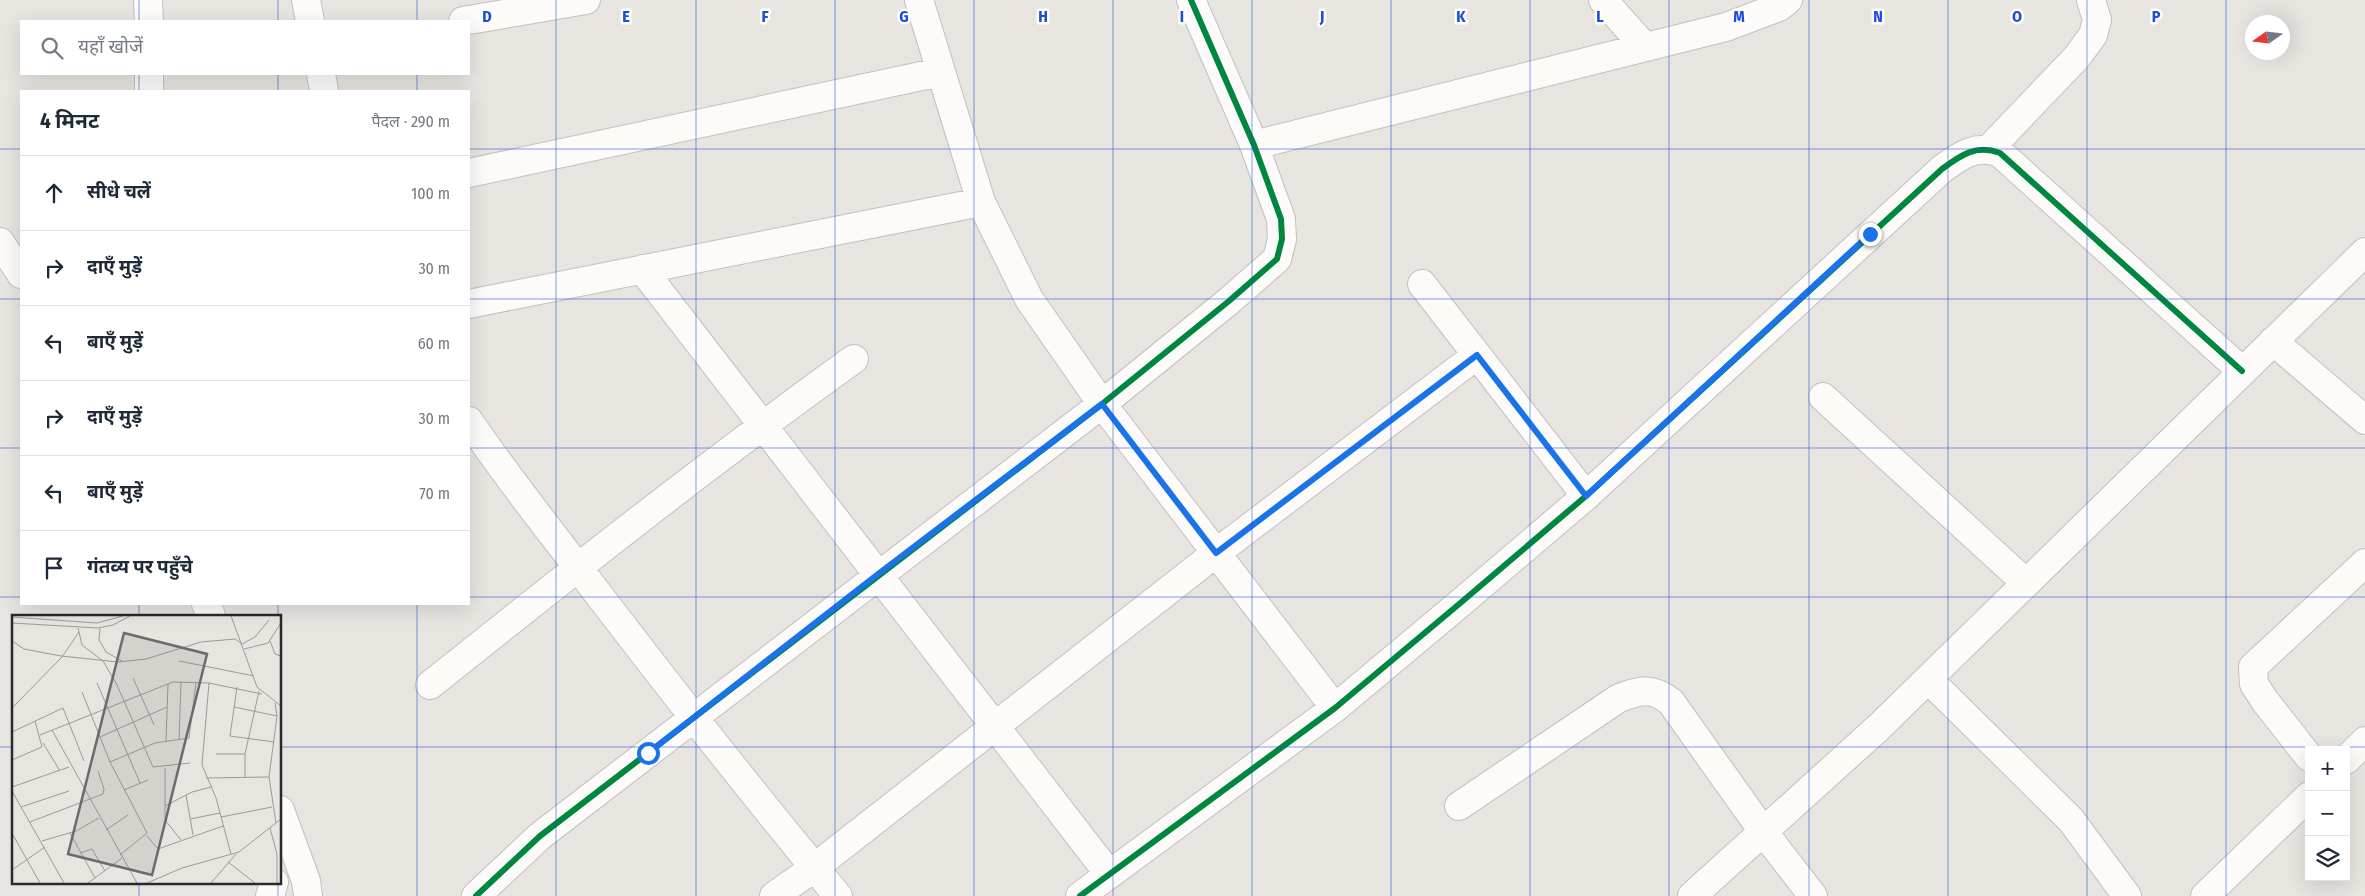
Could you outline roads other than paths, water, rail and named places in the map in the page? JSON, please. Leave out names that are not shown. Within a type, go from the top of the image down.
[{"type":"street","points":[[148,0],[149,20]]},
{"type":"street","points":[[306,0],[310,20]]},
{"type":"street","points":[[469,20],[586,0]]},
{"type":"street","points":[[919,0],[981,202],[1029,299],[1102,404],[1334,708]]},
{"type":"street","points":[[476,896],[540,836],[878,574],[1102,404],[1229,301],[1276,258],[1282,239],[1281,219],[1254,146],[1190,0]]},
{"type":"street","points":[[1603,0],[1645,47]]},
{"type":"street","points":[[1254,146],[1726,27],[1779,7],[1788,0]]},
{"type":"street","points":[[1989,149],[2076,57],[2093,35],[2096,20],[2091,0]]},
{"type":"street","points":[[470,173],[940,72]]},
{"type":"street","points":[[149,75],[149,90]]},
{"type":"street","points":[[321,75],[324,90]]},
{"type":"street","points":[[1080,896],[1334,708],[1586,496],[1942,169],[1961,155],[1976,149],[1989,149],[2000,153],[2242,371]]},
{"type":"street","points":[[470,304],[981,202]]},
{"type":"street","points":[[0,242],[20,272]]},
{"type":"street","points":[[1692,896],[1762,830],[1879,727],[2365,252]]},
{"type":"street","points":[[642,270],[1109,874]]},
{"type":"street","points":[[1422,284],[1586,496]]},
{"type":"street","points":[[2273,341],[2365,420]]},
{"type":"street","points":[[774,896],[814,868],[1216,553],[1477,355]]},
{"type":"street","points":[[430,685],[578,567],[762,425],[854,359]]},
{"type":"street","points":[[1823,397],[2026,583]]},
{"type":"street","points":[[470,422],[495,459],[694,718],[838,896]]},
{"type":"street","points":[[2305,752],[2254,684],[2253,667],[2365,563]]},
{"type":"street","points":[[1928,679],[2071,820],[2127,896]]},
{"type":"street","points":[[1460,806],[1619,698],[1634,692],[1647,691],[1661,694],[1671,702],[1762,830],[1813,896]]},
{"type":"street","points":[[2350,756],[2365,741]]},
{"type":"street","points":[[2206,896],[2305,800]]},
{"type":"street","points":[[281,848],[284,820]]},
{"type":"street","points":[[284,820],[306,881],[308,896]]}]
